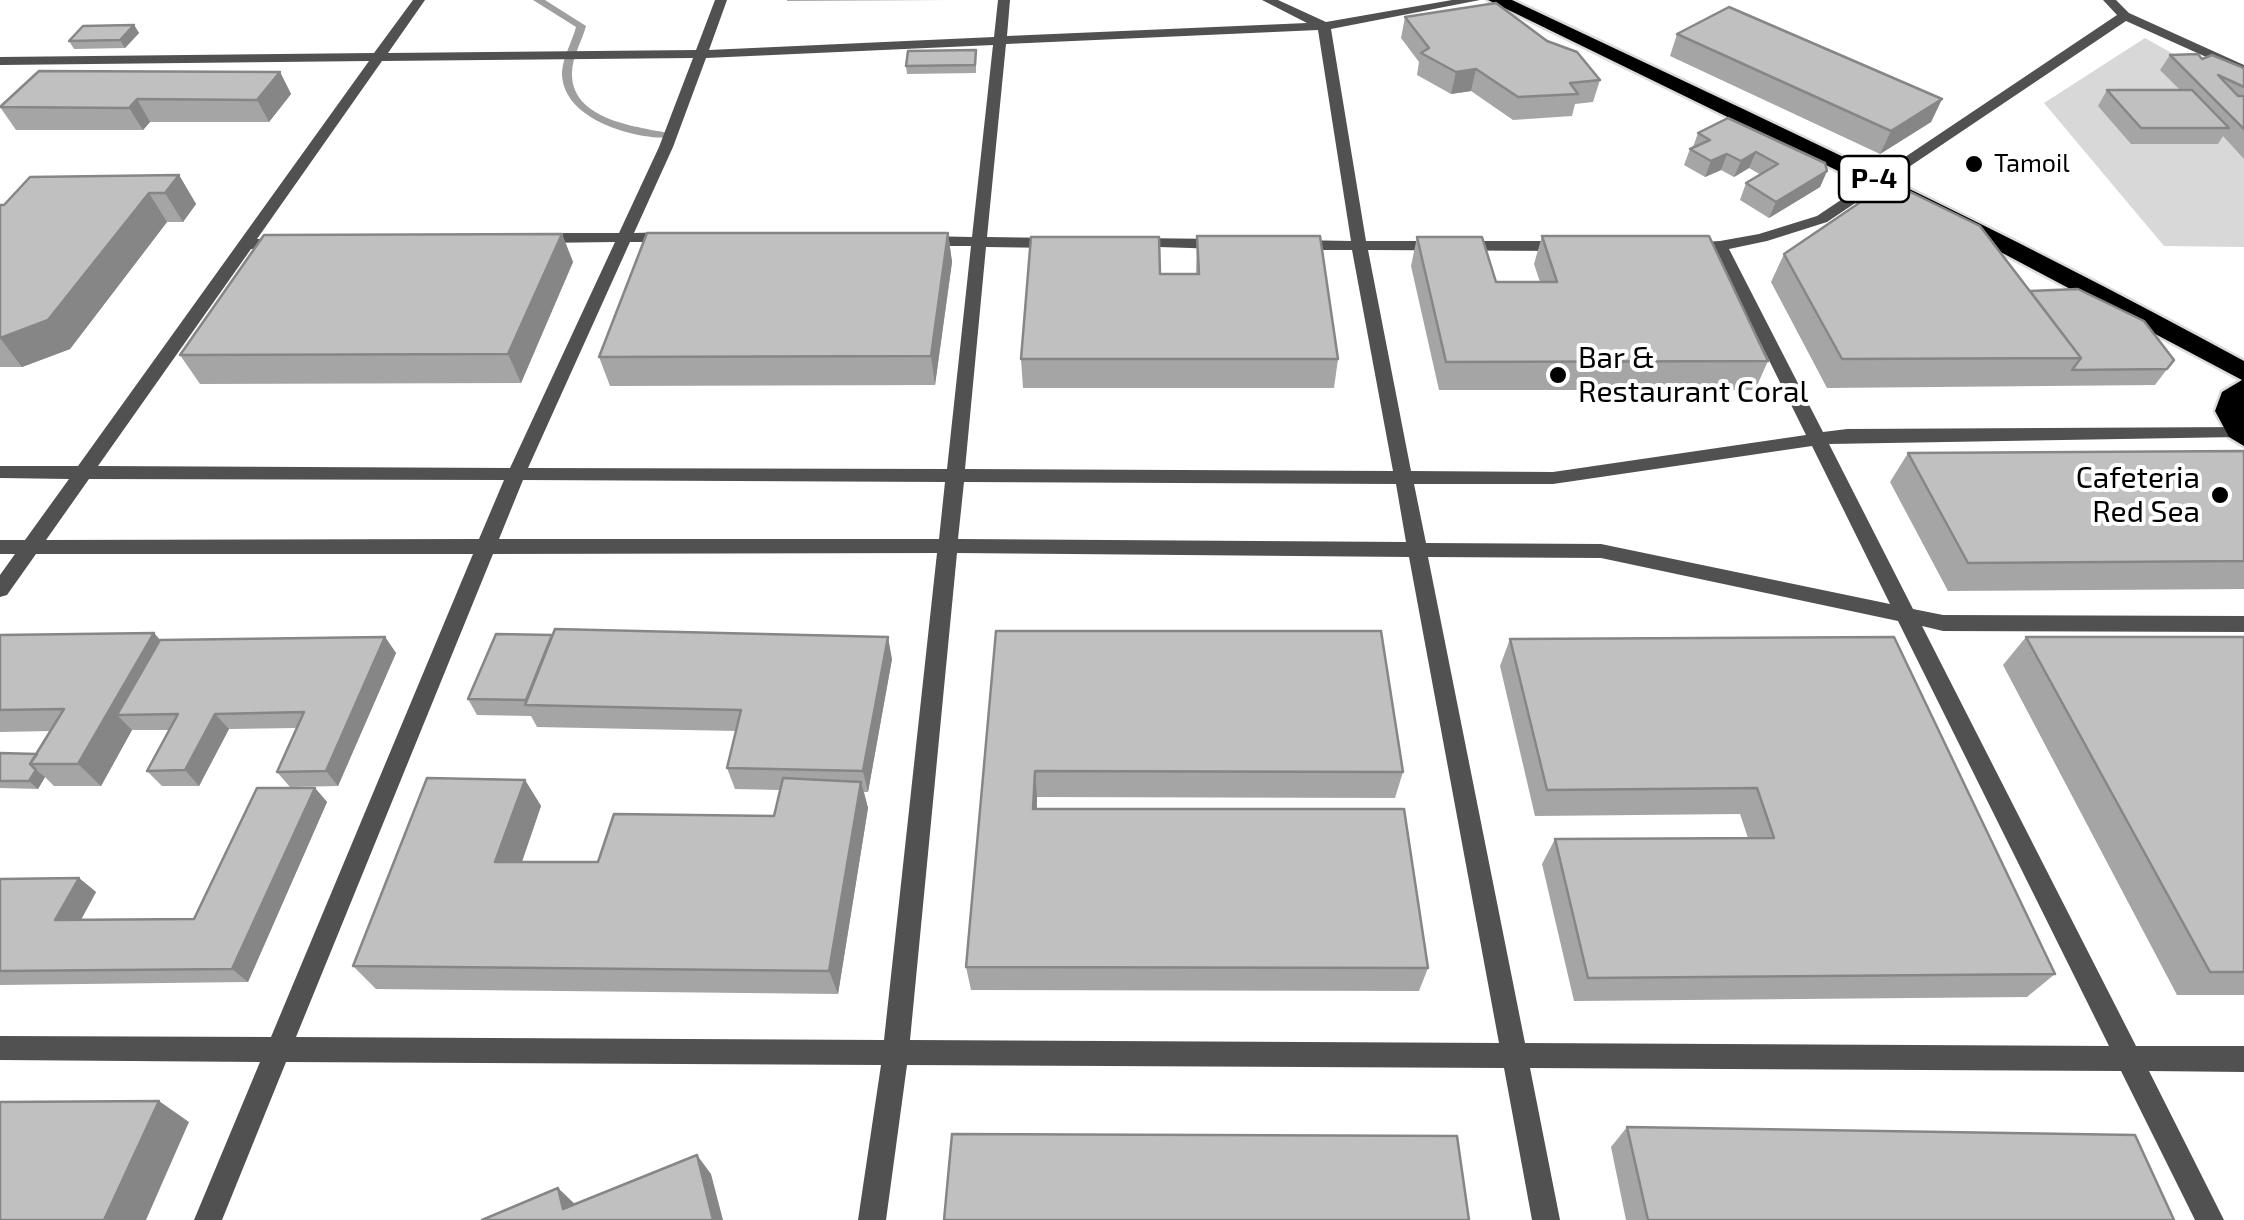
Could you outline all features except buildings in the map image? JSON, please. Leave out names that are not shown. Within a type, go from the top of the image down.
[{"type":"highway","name":"P-4","points":[[1497,0],[1876,180],[2238,362]]},
{"type":"highway","points":[[2241,434],[2228,417],[2227,404],[2234,393],[2244,388]]},
{"type":"street","points":[[0,590],[418,0]]},
{"type":"street","points":[[208,1220],[516,474],[670,136],[720,0]]},
{"type":"street","points":[[872,1220],[896,1050],[1004,0]]},
{"type":"street","points":[[1268,0],[1324,26]]},
{"type":"street","points":[[0,61],[702,54],[1324,26],[1474,0]]},
{"type":"street","points":[[2109,0],[2125,16],[2244,70]]},
{"type":"street","points":[[1663,246],[1720,246],[1762,238],[1822,219],[2125,16]]},
{"type":"street","points":[[1324,26],[1358,246],[1546,1220]]},
{"type":"street","points":[[526,238],[685,238]]},
{"type":"street","points":[[902,241],[1080,243]]},
{"type":"street","points":[[247,244],[306,243]]},
{"type":"street","points":[[1120,243],[1239,244]]},
{"type":"street","points":[[1279,245],[1587,246]]},
{"type":"street","points":[[1720,246],[2210,1220]]},
{"type":"street","points":[[0,472],[1553,478],[1817,438],[2241,434]]},
{"type":"street","points":[[0,547],[950,546],[1602,551],[1943,623],[2244,624]]},
{"type":"street","points":[[0,1048],[2244,1060]]},
{"type":"shaded area","points":[[2145,38],[2202,70],[2244,159],[2244,247],[2164,246],[2044,103]]},
{"type":"waterway","points":[[538,0],[581,26],[567,71],[576,101],[604,120],[670,136]]},
{"type":"place","name":"Tamoil","points":[[1974,164]]},
{"type":"place","name":"Bar & Restaurant Coral","points":[[1558,375]]},
{"type":"place","name":"Cafeteria Red Sea","points":[[2220,495]]}]
